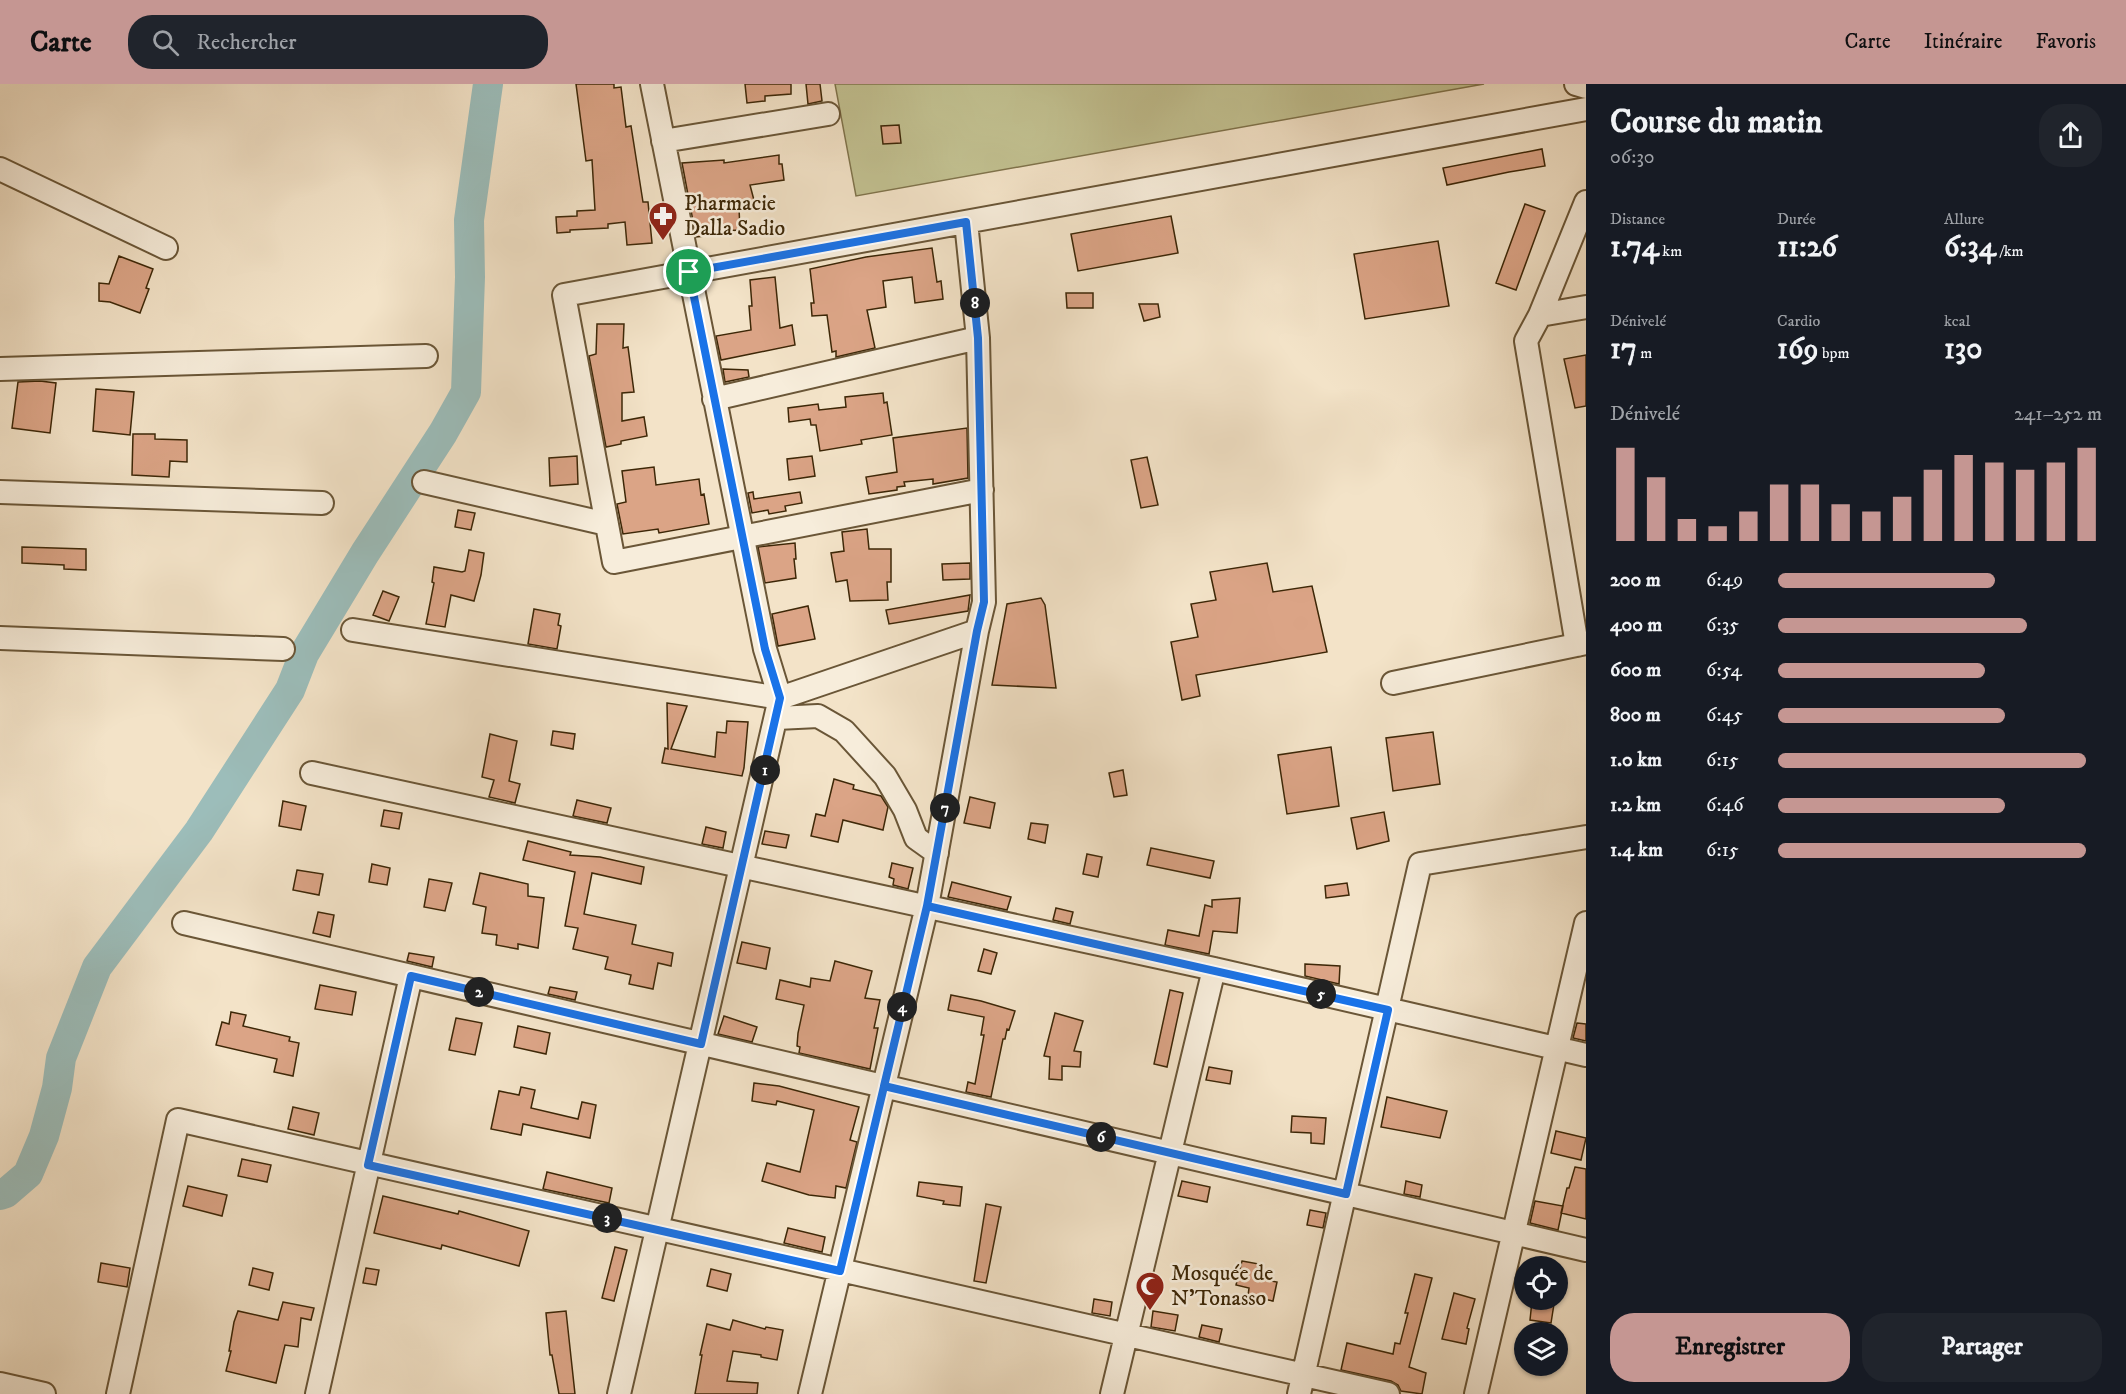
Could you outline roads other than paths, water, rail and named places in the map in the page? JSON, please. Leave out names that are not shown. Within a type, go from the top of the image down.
[{"type":"street","points":[[619,1394],[779,708],[742,537],[652,84]]},
{"type":"street","points":[[1576,84],[1586,87]]},
{"type":"street","points":[[982,489],[614,562],[564,295],[1586,109]]},
{"type":"street","points":[[663,141],[828,114]]},
{"type":"street","points":[[0,169],[166,248]]},
{"type":"street","points":[[1393,683],[1581,644],[1527,341],[1540,315],[1586,201]]},
{"type":"street","points":[[810,1394],[927,906],[984,602],[978,338],[966,222]]},
{"type":"street","points":[[1540,315],[1586,307]]},
{"type":"street","points":[[714,399],[978,338]]},
{"type":"street","points":[[0,369],[426,356]]},
{"type":"street","points":[[424,482],[607,524]]},
{"type":"street","points":[[0,492],[322,503]]},
{"type":"street","points":[[353,630],[818,716],[844,731],[885,776],[905,810],[916,838],[937,853]]},
{"type":"street","points":[[779,708],[977,631]]},
{"type":"street","points":[[0,638],[283,649]]},
{"type":"street","points":[[312,773],[1214,969],[1586,1055]]},
{"type":"street","points":[[1301,1384],[1420,864],[1586,837]]},
{"type":"street","points":[[184,923],[1586,1250]]},
{"type":"street","points":[[1476,1394],[1586,926]]},
{"type":"street","points":[[1112,1394],[1214,969]]},
{"type":"street","points":[[317,1394],[411,976]]},
{"type":"street","points":[[118,1394],[178,1120],[368,1165],[1127,1335],[1301,1384],[1388,1394]]},
{"type":"street","points":[[0,1384],[44,1394]]},
{"type":"waterway","points":[[0,1195],[6,1193],[28,1174],[44,1136],[57,1088],[61,1058],[97,967],[199,831],[290,690],[304,654],[365,553],[443,433],[466,392],[470,277],[469,220],[488,84]]},
{"type":"place","name":"Pharmacie Dalla Sadio","points":[[663,242]]},
{"type":"place","name":"Mosquée de N'Tonasso","points":[[1150,1312]]}]
